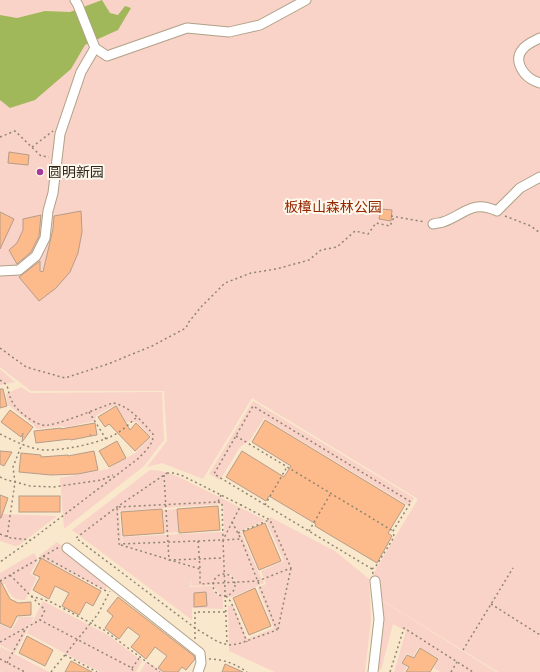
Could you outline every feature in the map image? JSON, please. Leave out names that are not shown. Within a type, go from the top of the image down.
[{"type":"street","points":[[76,3],[95,48],[107,56],[187,28],[229,32],[260,24],[306,0]]},
{"type":"street","points":[[540,38],[528,44],[521,50],[518,59],[520,67],[526,74],[540,83]]},
{"type":"street","points":[[0,271],[19,270],[36,256],[45,238],[48,211],[53,193],[60,134],[81,72],[95,48]]},
{"type":"street","points":[[434,224],[444,222],[472,208],[490,208],[496,211],[520,188],[540,177]]},
{"type":"street","points":[[67,548],[111,588],[195,648],[200,653],[201,663],[198,672]]},
{"type":"street","points":[[373,672],[379,619],[375,581]]},
{"type":"path","points":[[0,138],[15,131],[41,156],[57,158]]},
{"type":"path","points":[[32,148],[54,131]]},
{"type":"path","points":[[496,211],[531,226],[540,232]]},
{"type":"path","points":[[391,216],[434,224]]},
{"type":"path","points":[[0,348],[26,367],[64,378],[108,364],[152,346],[186,328],[200,307],[225,283],[251,272],[276,269],[309,260],[321,250],[337,247],[355,231],[368,234],[376,223],[390,226],[394,217]]},
{"type":"path","points":[[0,380],[7,385],[10,398],[16,408],[28,418],[42,425],[58,423],[113,403],[120,404],[133,412],[153,434],[154,440],[139,458],[0,562]]},
{"type":"path","points":[[372,569],[376,566],[394,537],[393,531],[411,502],[254,406],[214,474],[372,569],[375,581]]},
{"type":"path","points":[[89,412],[106,439]]},
{"type":"path","points":[[0,434],[16,442],[38,449],[73,447],[95,443],[114,436],[137,417]]},
{"type":"path","points":[[236,436],[393,531]]},
{"type":"path","points":[[7,536],[15,482],[13,467],[22,444]]},
{"type":"path","points":[[265,505],[288,467]]},
{"type":"path","points":[[167,473],[174,473],[183,476],[270,520],[291,568],[277,630],[238,644],[218,642],[195,628],[76,538],[117,507],[167,473]]},
{"type":"path","points":[[0,477],[30,486],[54,487],[101,480],[117,474]]},
{"type":"path","points":[[164,475],[169,560]]},
{"type":"path","points":[[309,531],[331,493]]},
{"type":"path","points":[[218,502],[221,495]]},
{"type":"path","points":[[117,507],[222,503],[227,644]]},
{"type":"path","points":[[223,540],[241,505]]},
{"type":"path","points":[[117,507],[119,544]]},
{"type":"path","points":[[238,533],[270,520]]},
{"type":"path","points":[[232,522],[238,533],[277,630]]},
{"type":"path","points":[[0,534],[31,540]]},
{"type":"path","points":[[119,544],[240,539]]},
{"type":"path","points":[[198,540],[200,584],[258,581],[291,568]]},
{"type":"path","points":[[119,544],[200,569]]},
{"type":"path","points":[[0,581],[62,545],[67,548]]},
{"type":"path","points":[[43,556],[111,588],[98,614],[51,672]]},
{"type":"path","points":[[169,560],[224,558]]},
{"type":"path","points":[[463,650],[513,568]]},
{"type":"path","points":[[225,596],[232,593],[235,583],[231,577],[224,574],[218,576],[216,579],[214,589],[231,602],[247,642]]},
{"type":"path","points":[[0,642],[40,620],[45,610],[10,576]]},
{"type":"path","points":[[30,596],[51,602],[104,630],[160,672]]},
{"type":"path","points":[[491,604],[540,635]]},
{"type":"path","points":[[195,648],[196,612],[226,612]]},
{"type":"path","points":[[40,620],[132,668],[133,672]]},
{"type":"path","points":[[7,663],[26,628]]},
{"type":"path","points":[[390,672],[404,628],[473,672]]},
{"type":"path","points":[[65,655],[97,672]]},
{"type":"path","points":[[132,668],[140,657]]},
{"type":"path","points":[[0,659],[25,672]]},
{"type":"path","points":[[207,659],[224,660],[247,672]]},
{"type":"path","points":[[451,672],[457,662]]},
{"type":"green space","name":"板樟山森林公园","points":[[0,0],[540,0],[540,672],[498,672],[377,597],[373,574],[418,499],[252,398],[203,479],[162,463],[147,467],[167,441],[164,391],[31,391],[0,367]]},
{"type":"green space","points":[[0,369],[15,382],[0,385]]},
{"type":"green space","points":[[21,387],[30,393],[162,392],[164,440],[144,466],[64,529],[60,478],[108,469],[135,453],[151,437],[137,422],[126,422],[115,405],[97,415],[94,421],[67,427],[60,426],[36,429],[34,425],[8,405],[6,394]]},
{"type":"green space","points":[[253,401],[414,498],[409,506],[264,418],[250,440],[240,447],[220,480],[209,474]]},
{"type":"green space","points":[[150,470],[166,472],[265,520],[240,531],[264,583],[232,597],[224,598],[212,585],[191,586],[190,577],[190,587],[212,586],[216,593],[223,597],[223,609],[192,608],[192,620],[72,530]],"holes":[[[223,504],[226,573],[224,532],[122,537],[122,545],[119,511]],[[226,573],[231,575],[237,582]]]},
{"type":"green space","points":[[177,509],[178,532],[165,533],[163,510]]},
{"type":"green space","points":[[0,513],[57,516],[19,545],[15,546],[0,541]]},
{"type":"green space","points":[[270,517],[335,551],[369,579],[371,619],[365,672],[275,672],[229,651],[228,606],[233,605],[247,639],[274,628],[258,588],[266,584],[261,571],[284,561],[267,523]]},
{"type":"green space","points":[[57,542],[110,584],[104,590],[39,556]]},
{"type":"green space","points":[[34,553],[38,560],[30,574],[37,578],[25,600],[14,598],[10,594],[5,584],[0,586],[0,573]]},
{"type":"green space","points":[[378,598],[496,672],[440,672],[434,668],[439,658],[419,647],[413,657],[407,653],[401,663],[407,667],[404,672],[394,672],[406,631],[393,624],[381,670],[375,665]]},
{"type":"green space","points":[[43,601],[108,635],[142,661],[136,672],[100,672],[27,633]]},
{"type":"green space","points":[[19,617],[34,617],[15,653],[0,645],[0,624],[12,630]]},
{"type":"green space","points":[[1,647],[49,672],[0,671]]},
{"type":"green space","points":[[146,662],[151,664],[162,672],[140,672]]},
{"type":"shaded area","points":[[102,0],[110,13],[118,15],[125,6],[131,8],[118,30],[85,45],[71,69],[35,100],[10,108],[0,100],[0,15],[17,18],[45,11],[70,12]]},
{"type":"building","points":[[9,152],[29,155],[28,165],[8,163]]},
{"type":"building","points":[[381,209],[392,210],[391,221],[379,219]]},
{"type":"building","points":[[81,211],[82,232],[78,253],[70,272],[56,288],[39,301],[19,277],[40,261],[40,271],[43,272],[53,229],[54,216]]},
{"type":"building","points":[[0,212],[14,219],[0,249]]},
{"type":"building","points":[[41,215],[39,236],[31,252],[17,264],[9,250],[17,243],[23,230],[23,219]]},
{"type":"building","points":[[0,389],[3,389],[7,406],[0,408]]},
{"type":"building","points":[[116,406],[130,430],[136,423],[150,437],[135,451],[109,424],[105,427],[98,417]]},
{"type":"building","points":[[10,410],[33,427],[22,442],[23,433],[21,437],[1,422]]},
{"type":"building","points":[[265,420],[405,505],[388,533],[392,536],[377,563],[315,526],[316,524],[269,496],[266,501],[226,477],[242,451],[284,477],[291,466],[252,442]]},
{"type":"building","points":[[95,423],[97,435],[71,440],[36,443],[34,431],[61,429]]},
{"type":"building","points":[[117,441],[126,458],[109,467],[99,451]]},
{"type":"building","points":[[0,451],[12,452],[4,466],[0,464]]},
{"type":"building","points":[[94,451],[98,470],[78,474],[51,475],[19,472],[21,453],[41,455],[41,457],[68,456]]},
{"type":"building","points":[[0,495],[8,498],[1,518],[0,518]]},
{"type":"building","points":[[19,496],[60,496],[60,512],[19,512]]},
{"type":"building","points":[[218,506],[220,530],[179,533],[177,509]]},
{"type":"building","points":[[162,509],[164,533],[123,536],[121,512]]},
{"type":"building","points":[[265,523],[281,561],[259,570],[243,532]]},
{"type":"building","points":[[41,558],[101,591],[93,606],[86,602],[79,615],[62,606],[69,593],[55,586],[49,599],[33,590],[40,577],[33,574]]},
{"type":"building","points":[[0,580],[10,599],[18,603],[31,602],[31,615],[17,616],[11,628],[0,623]]},
{"type":"building","points":[[255,588],[271,626],[249,635],[233,598]]},
{"type":"building","points":[[206,592],[207,606],[194,607],[194,593]]},
{"type":"building","points":[[118,597],[194,656],[195,659],[186,670],[182,667],[178,672],[164,672],[158,668],[167,656],[155,647],[146,659],[131,647],[140,636],[128,627],[119,639],[105,628],[113,616],[107,611]]},
{"type":"building","points":[[27,636],[53,650],[45,666],[19,653]]},
{"type":"building","points":[[420,648],[438,659],[430,672],[406,672],[409,667],[402,663],[407,655],[414,658]]},
{"type":"building","points":[[71,661],[92,672],[65,672]]},
{"type":"building","points":[[225,664],[243,672],[222,672]]},
{"type":"place","name":"圆明新园","points":[[40,172]]}]
